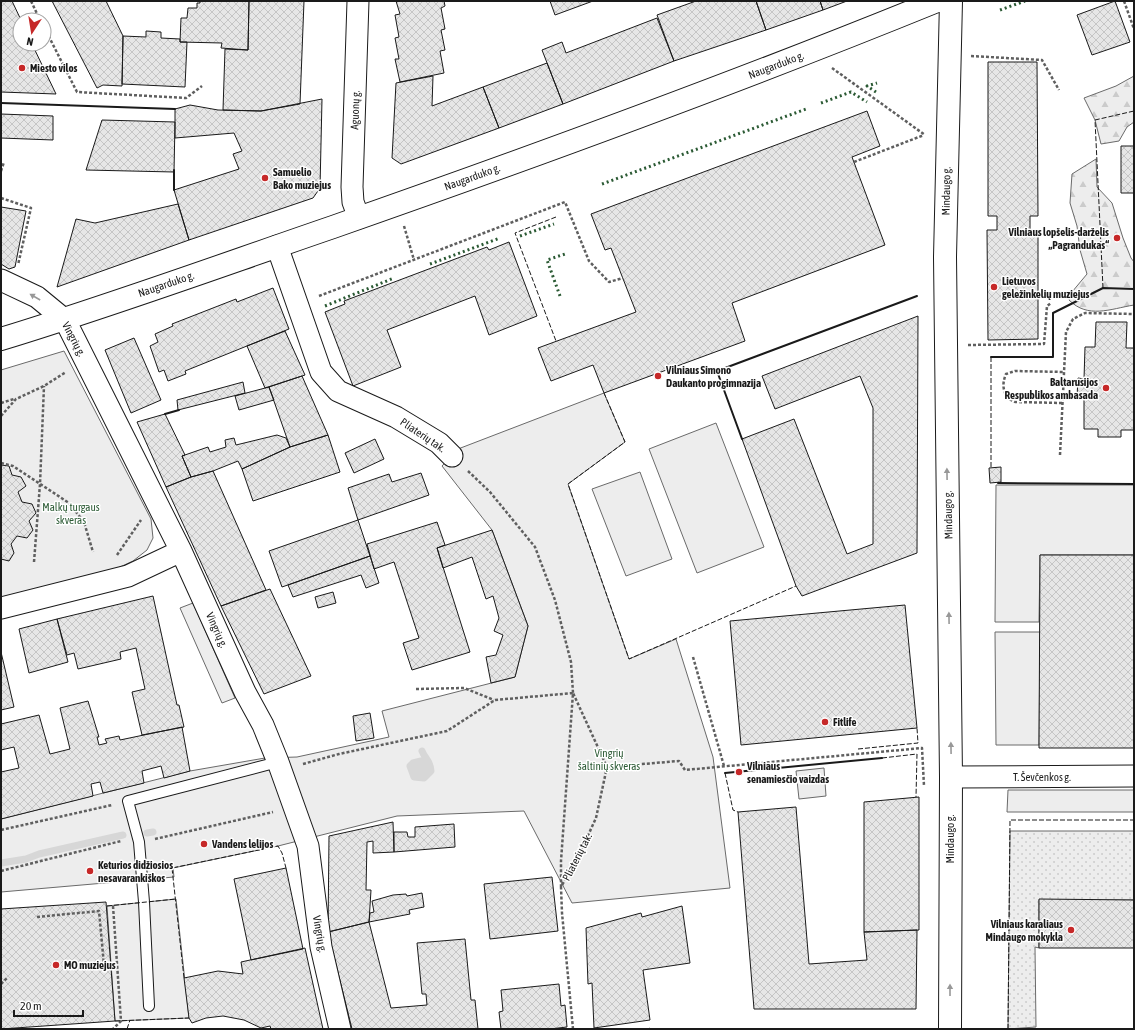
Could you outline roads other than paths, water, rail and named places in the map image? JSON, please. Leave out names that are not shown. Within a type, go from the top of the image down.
[{"type":"main road","name":"Naugarduko g.","points":[[1,339],[65,320],[398,204],[682,101],[938,1]]},
{"type":"main road","name":"Mindaugo g.","points":[[950,1029],[951,777],[945,257],[951,1]]},
{"type":"street","name":"Aguonų g.","points":[[358,1],[352,188],[353,202],[359,218]]},
{"type":"street","name":"Pliaterių tak.","points":[[277,246],[321,372],[338,392],[396,417],[439,443],[452,456]]},
{"type":"street","name":"Vingrių g.","points":[[7,283],[36,297],[65,320],[181,551],[245,692],[263,725],[280,766],[308,846],[321,946],[340,1029]]},
{"type":"street","points":[[1,608],[128,576],[181,551]]},
{"type":"street","name":"T. Ševčenkos g.","points":[[951,777],[1134,776]]},
{"type":"lane","points":[[149,1006],[144,902],[139,842],[128,801],[280,766]]},
{"type":"waterway","points":[[420,767],[416,767],[418,772],[424,771],[425,765],[421,761],[413,763],[410,766],[414,777],[424,778],[431,771],[429,762],[422,751]]},
{"type":"waterway","points":[[147,833],[153,832]]},
{"type":"waterway","points":[[1,863],[26,859],[39,854],[123,835]]},
{"type":"place","name":"Miesto vilos","points":[[22,68]]},
{"type":"place","name":"Samuelio Bako muziejus","points":[[265,178]]},
{"type":"place","name":"Vilniaus lopšelis-darželis „Pagrandukas“","points":[[1117,238]]},
{"type":"place","name":"Lietuvos geležinkelių muziejus","points":[[994,287]]},
{"type":"place","name":"Vilniaus Simono Daukanto progimnazija","points":[[658,376]]},
{"type":"place","name":"Baltarusijos Respublikos ambasada","points":[[1106,388]]},
{"type":"place","name":"Fitlife","points":[[825,722]]},
{"type":"place","name":"Vilniaus senamiesčio vaizdas","points":[[739,772]]},
{"type":"place","name":"Vandens lelijos","points":[[204,844]]},
{"type":"place","name":"Keturios didžiosios nesavarankiškos","points":[[90,871]]},
{"type":"place","name":"Vilniaus karaliaus Mindaugo mokykla","points":[[1071,930]]},
{"type":"place","name":"MO muziejus","points":[[56,965]]},
{"type":"park label","name":"Malkų turgaus skveras","points":[[71,513]]},
{"type":"park label","name":"Vingrių šaltinių skveras","points":[[609,759]]}]
